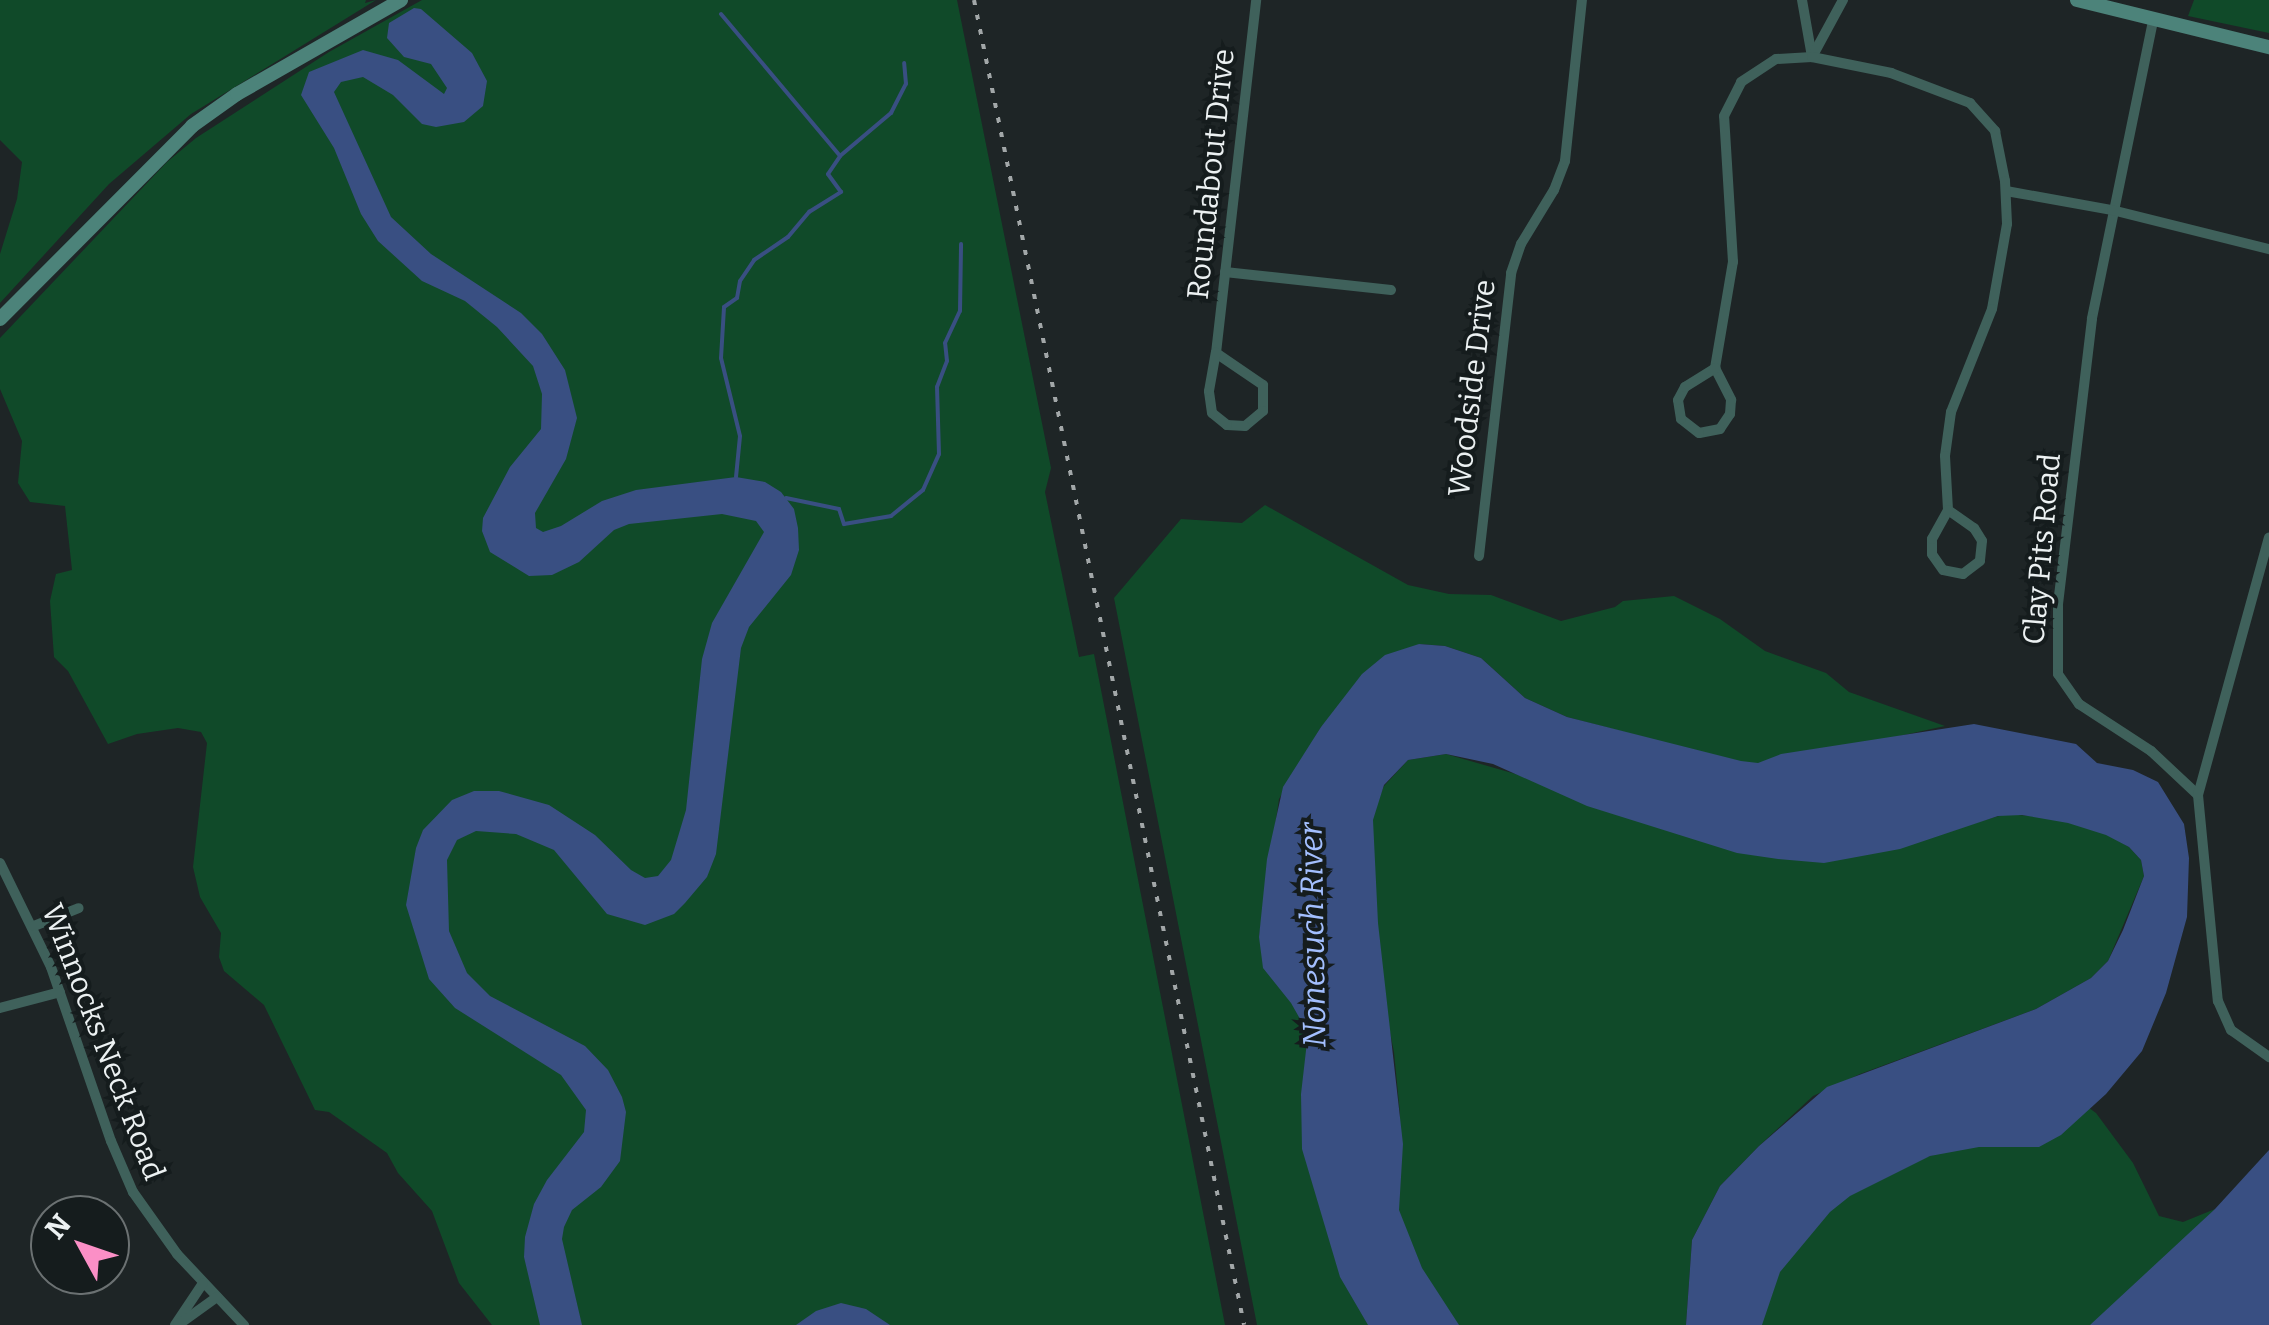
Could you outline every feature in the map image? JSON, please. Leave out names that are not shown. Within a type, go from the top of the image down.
[{"type":"main road","points":[[0,318],[192,126],[236,94],[401,0]]},
{"type":"main road","points":[[2077,0],[2269,48]]},
{"type":"street","name":"Roundabout Drive","points":[[1216,354],[1263,385],[1262,411],[1245,426],[1227,426],[1211,410],[1209,391],[1256,0]]},
{"type":"street","name":"Woodside Drive","points":[[1479,556],[1511,273],[1521,244],[1554,190],[1565,160],[1582,0]]},
{"type":"street","points":[[1802,0],[1812,58]]},
{"type":"street","points":[[1812,58],[1843,0]]},
{"type":"street","name":"Clay Pits Road","points":[[2153,21],[2112,210],[2072,482],[2058,606],[2058,674],[2079,704],[2151,752],[2198,795]]},
{"type":"street","points":[[1715,368],[1680,396],[1678,414],[1694,431],[1715,431],[1730,414],[1730,400],[1715,368],[1733,262],[1726,108],[1735,89],[1759,66],[1787,57],[1812,58],[1892,73],[1976,108],[1996,131],[2006,191],[2000,280],[1955,396],[1944,456],[1948,510],[1932,540],[1932,554],[1943,570],[1963,574],[1980,561],[1982,541],[1974,528],[1948,510]]},
{"type":"street","points":[[2006,191],[2112,210],[2269,249]]},
{"type":"street","points":[[1225,272],[1391,290]]},
{"type":"street","points":[[2269,538],[2198,795],[2218,1001],[2231,1030],[2269,1058]]},
{"type":"street","name":"Winnocks Neck Road","points":[[0,863],[34,926],[129,1183],[160,1234],[244,1325]]},
{"type":"street","points":[[34,926],[80,908]]},
{"type":"street","points":[[0,1008],[60,992]]},
{"type":"street","points":[[177,1325],[204,1282]]},
{"type":"street","points":[[177,1325],[217,1297]]},
{"type":"green space","points":[[0,0],[376,0],[191,114],[109,184],[0,303],[0,254],[17,199],[22,162],[0,140]]},
{"type":"green space","points":[[422,0],[957,0],[1051,468],[1045,492],[1079,657],[1094,654],[1225,1325],[492,1325],[459,1283],[432,1211],[398,1173],[387,1153],[329,1112],[315,1110],[264,1005],[224,971],[219,957],[221,933],[200,897],[193,867],[207,743],[201,732],[178,728],[137,734],[108,744],[68,671],[54,657],[50,601],[56,574],[72,570],[65,506],[30,502],[18,483],[22,441],[0,389],[0,338],[167,162],[196,138],[329,52]]},
{"type":"green space","points":[[2194,0],[2269,0],[2269,33],[2188,16]]},
{"type":"green space","points":[[1265,505],[1408,585],[1449,594],[1491,595],[1561,621],[1615,607],[1623,601],[1674,596],[1720,619],[1765,651],[1826,673],[1849,692],[1945,726],[1757,767],[1567,717],[1525,698],[1481,658],[1445,646],[1419,644],[1321,727],[1279,799],[1259,937],[1305,1019],[1370,1325],[1257,1325],[1114,598],[1181,519],[1242,523]]},
{"type":"green space","points":[[1446,754],[1519,775],[1925,837],[2006,814],[2044,817],[2100,830],[2129,847],[2141,860],[2144,876],[2108,961],[2091,978],[2036,1009],[1860,1074],[1813,1096],[1759,1146],[1720,1186],[1692,1240],[1686,1325],[1450,1325],[1394,1243],[1400,1114],[1394,1052],[1376,963],[1372,814],[1384,786],[1408,760]]},
{"type":"green space","points":[[2085,1105],[2096,1113],[2133,1163],[2159,1216],[2183,1222],[2215,1209],[2100,1325],[1761,1325],[1773,1280],[1809,1225],[1875,1174]]},
{"type":"water","points":[[414,8],[421,9],[472,53],[487,81],[483,106],[464,122],[436,127],[422,124],[393,95],[363,77],[341,82],[334,92],[391,217],[431,254],[521,313],[542,334],[565,370],[577,418],[566,459],[535,513],[536,528],[543,532],[561,526],[602,501],[636,490],[736,477],[765,482],[781,492],[794,509],[798,528],[799,550],[791,575],[749,627],[741,648],[716,854],[707,877],[674,914],[645,925],[607,914],[554,850],[516,834],[476,831],[457,840],[447,860],[449,931],[467,973],[490,996],[585,1046],[608,1070],[622,1097],[626,1112],[620,1161],[601,1187],[572,1210],[564,1227],[562,1239],[582,1325],[540,1325],[524,1257],[534,1204],[547,1180],[584,1132],[586,1110],[561,1075],[455,1008],[429,979],[406,905],[416,848],[423,830],[452,800],[474,791],[499,791],[549,805],[595,835],[631,870],[645,878],[658,876],[671,860],[686,810],[702,659],[712,623],[764,532],[756,521],[722,514],[629,524],[614,530],[579,562],[552,575],[529,576],[490,552],[482,531],[483,518],[510,467],[541,429],[542,394],[533,366],[497,327],[465,301],[422,281],[378,241],[361,214],[334,148],[301,95],[309,72],[363,50],[398,60],[444,94],[447,88],[431,64],[404,57],[387,38],[389,23]]},
{"type":"water","name":"Nonesuch River","points":[[1419,644],[1445,646],[1481,658],[1525,698],[1567,717],[1741,761],[1758,763],[1781,754],[1974,724],[2076,744],[2097,763],[2133,770],[2158,782],[2184,824],[2189,858],[2187,917],[2166,993],[2142,1051],[2106,1094],[2061,1135],[2039,1147],[1979,1147],[1930,1156],[1850,1196],[1830,1212],[1780,1272],[1762,1325],[1686,1325],[1692,1240],[1720,1186],[1759,1146],[1827,1087],[2036,1009],[2091,978],[2108,961],[2123,930],[2144,876],[2141,860],[2129,847],[2106,835],[2022,815],[1998,816],[1900,849],[1824,863],[1778,859],[1737,853],[1587,806],[1493,764],[1446,754],[1408,760],[1384,785],[1373,820],[1378,923],[1403,1144],[1399,1210],[1422,1268],[1459,1325],[1368,1325],[1340,1277],[1302,1149],[1301,1094],[1308,1033],[1291,1003],[1263,968],[1259,937],[1267,859],[1283,787],[1321,727],[1362,674],[1385,655]]},
{"type":"water","points":[[2269,1150],[2269,1325],[2090,1325],[2215,1209]]},
{"type":"water","points":[[841,1303],[866,1309],[890,1325],[796,1325],[816,1311]]},
{"type":"waterway","points":[[721,14],[840,156]]},
{"type":"waterway","points":[[736,477],[740,436],[721,358],[724,307],[737,298],[740,281],[754,260],[788,237],[809,212],[841,192],[828,174],[840,156],[891,113],[906,84],[904,63]]},
{"type":"waterway","points":[[786,498],[839,509],[844,524],[891,516],[923,490],[939,454],[937,387],[947,361],[945,343],[960,311],[961,244]]},
{"type":"railway","points":[[974,0],[1244,1325]]}]
